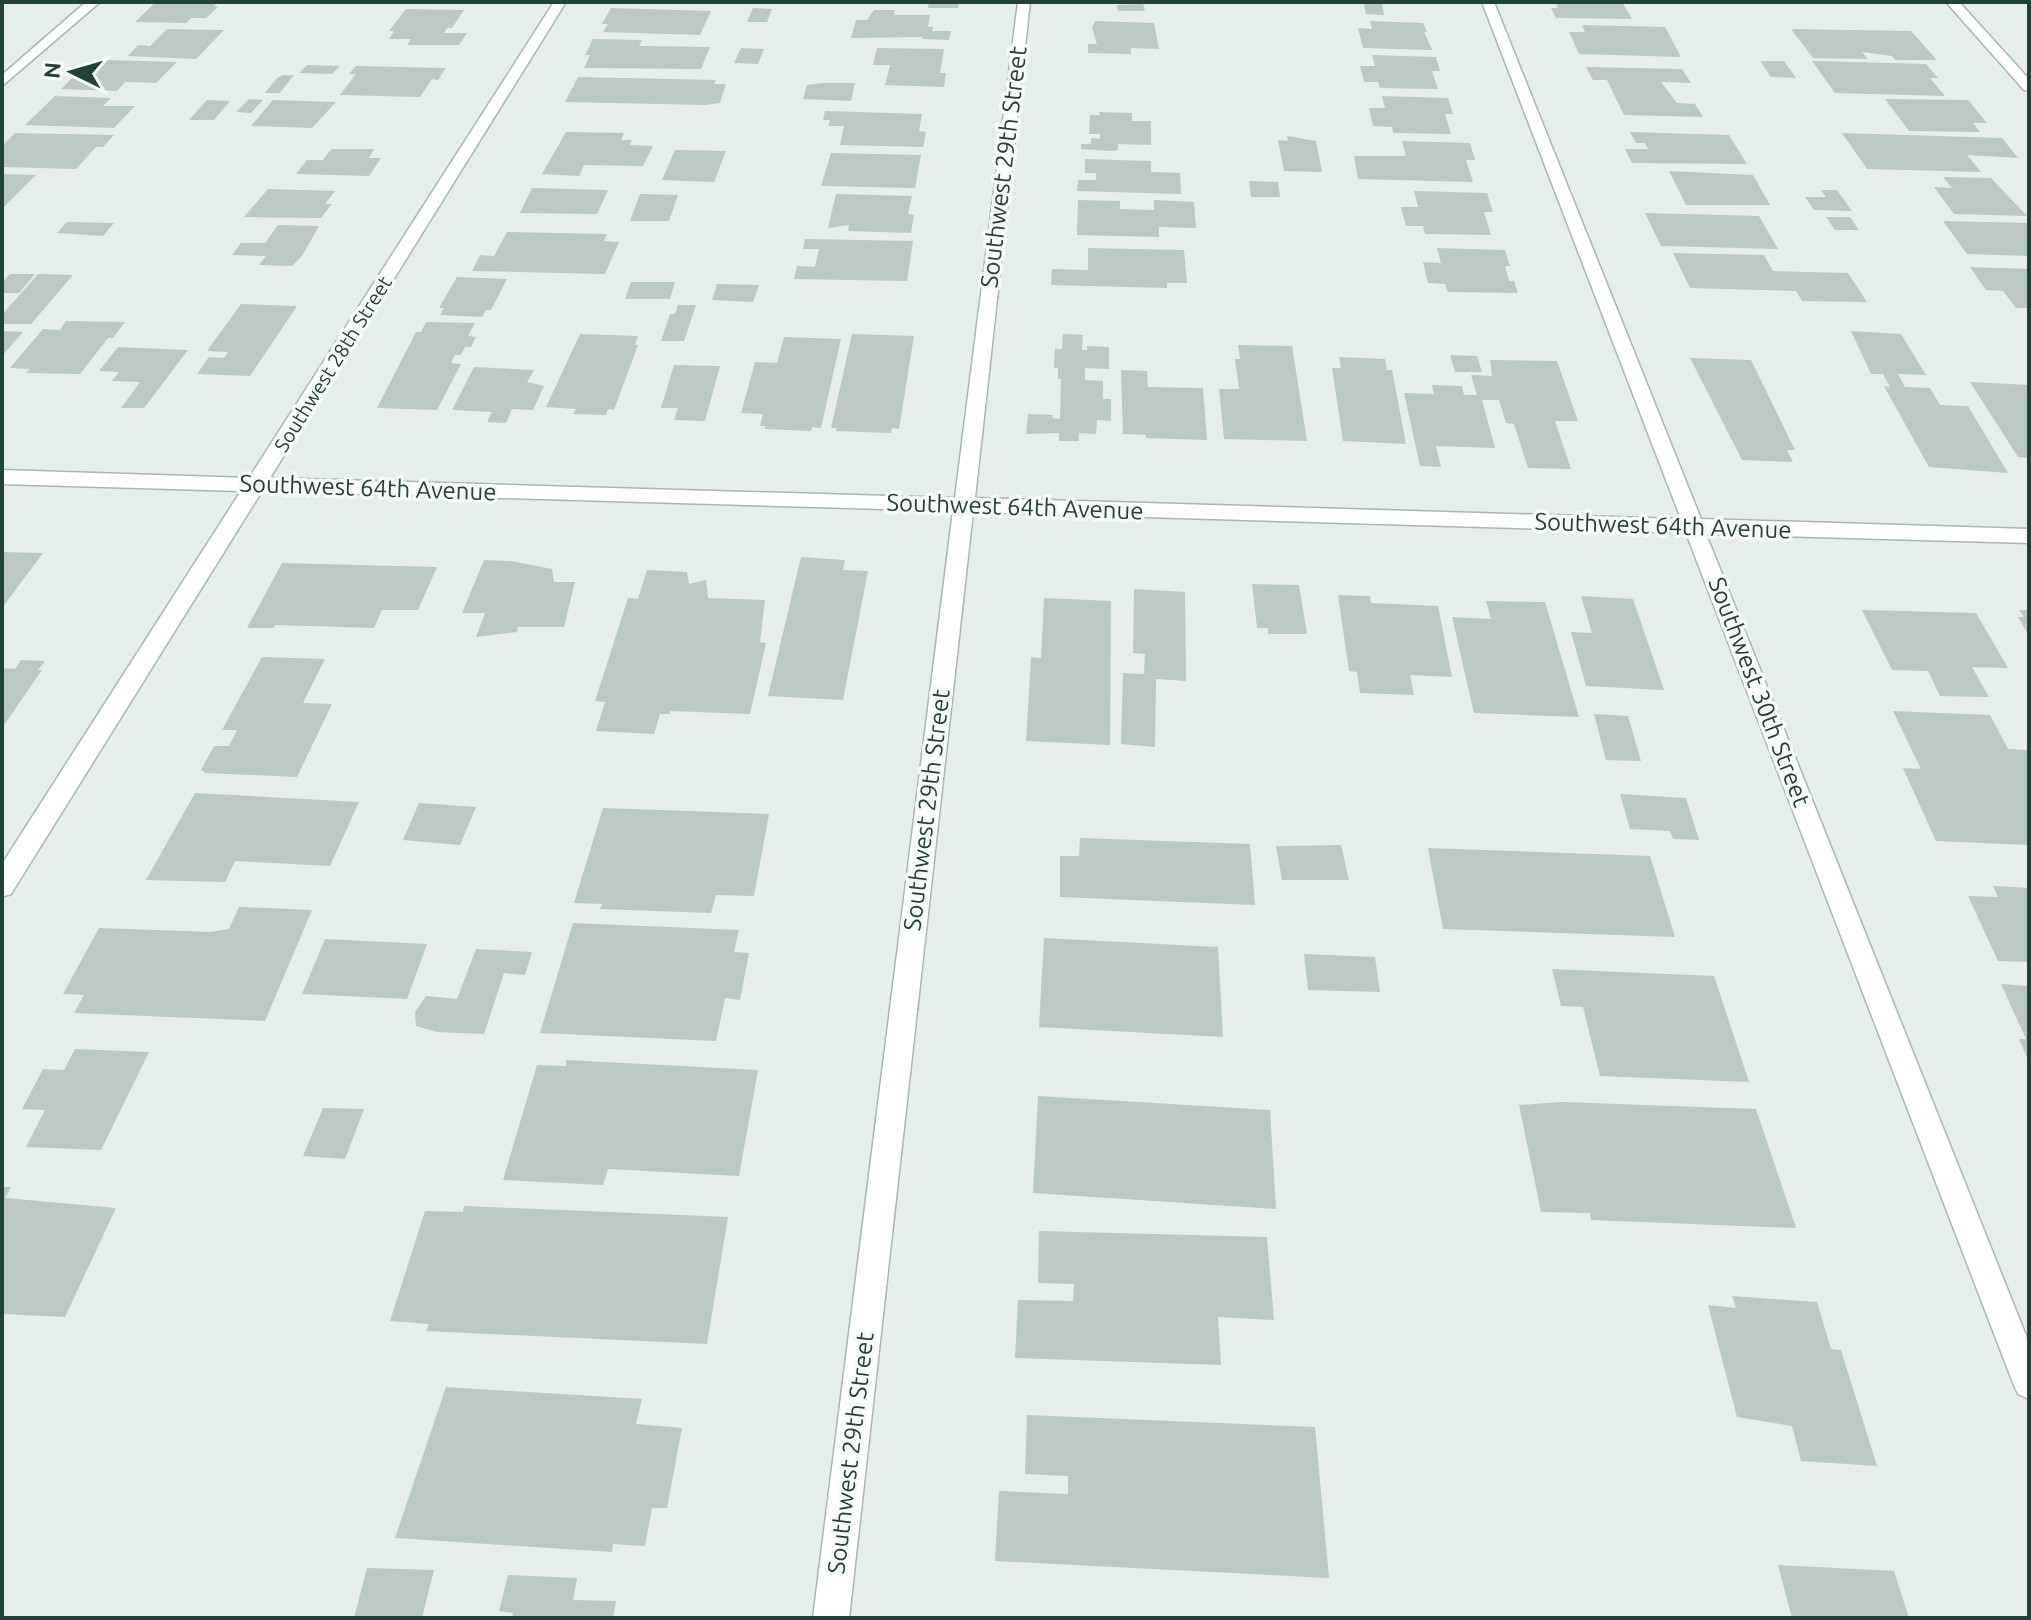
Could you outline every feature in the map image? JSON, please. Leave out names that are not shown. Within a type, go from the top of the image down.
[{"type":"street","points":[[2,82],[94,2]]},
{"type":"street","name":"Southwest 28th Street","points":[[2,886],[560,2]]},
{"type":"street","name":"Southwest 29th Street","points":[[831,1618],[1024,2]]},
{"type":"street","name":"Southwest 30th Street","points":[[1488,2],[2029,1383]]},
{"type":"street","points":[[1952,2],[2029,87]]},
{"type":"street","name":"Southwest 64th Avenue","points":[[2,477],[2029,536]]},
{"type":"building","points":[[156,2],[218,2],[214,6],[218,7],[206,18],[191,18],[186,23],[135,22]]},
{"type":"building","points":[[929,2],[959,2],[958,8],[928,8]]},
{"type":"building","points":[[1555,2],[1622,2],[1632,19],[1556,18],[1551,8],[1558,8]]},
{"type":"building","points":[[1143,4],[1145,11],[1118,11],[1117,5]]},
{"type":"building","points":[[1364,4],[1382,4],[1384,15],[1366,14]]},
{"type":"building","points":[[611,8],[711,11],[700,35],[603,32],[608,24],[602,24]]},
{"type":"building","points":[[753,8],[772,9],[767,22],[747,22]]},
{"type":"building","points":[[406,9],[464,10],[452,28],[447,28],[444,33],[467,33],[459,45],[407,45],[411,39],[389,39],[394,31],[389,31]]},
{"type":"building","points":[[874,10],[895,10],[894,15],[930,15],[928,27],[933,27],[932,31],[951,31],[949,40],[922,37],[851,38],[856,20],[867,20]]},
{"type":"building","points":[[1095,21],[1154,23],[1159,49],[1131,48],[1131,54],[1088,53],[1088,44],[1097,44],[1092,28]]},
{"type":"building","points":[[1370,21],[1423,23],[1432,50],[1363,48],[1358,28],[1372,29]]},
{"type":"building","points":[[1582,25],[1665,27],[1681,57],[1579,54],[1569,32],[1585,32]]},
{"type":"building","points":[[167,29],[224,30],[196,59],[128,56],[138,45],[150,46]]},
{"type":"building","points":[[1791,29],[1911,31],[1937,60],[1895,60],[1892,56],[1862,52],[1868,59],[1813,58]]},
{"type":"building","points":[[593,39],[642,40],[639,46],[710,47],[701,69],[584,68],[590,55],[585,55]]},
{"type":"building","points":[[741,48],[764,49],[758,64],[734,63]]},
{"type":"building","points":[[877,48],[944,49],[940,73],[946,73],[944,87],[885,85],[890,65],[873,65]]},
{"type":"building","points":[[1372,55],[1436,57],[1440,71],[1432,71],[1438,89],[1380,88],[1378,82],[1364,82],[1360,66],[1375,66]]},
{"type":"building","points":[[105,60],[177,62],[156,83],[125,82],[117,91],[61,89],[72,78],[84,79]]},
{"type":"building","points":[[1760,61],[1784,61],[1796,78],[1771,77]]},
{"type":"building","points":[[1812,61],[1926,64],[1938,78],[1930,78],[1945,96],[1835,93]]},
{"type":"building","points":[[307,65],[340,66],[332,74],[299,73]]},
{"type":"building","points":[[356,66],[446,68],[438,80],[432,79],[420,97],[340,95],[356,74],[349,74]]},
{"type":"building","points":[[1586,67],[1682,69],[1691,83],[1661,82],[1677,103],[1695,104],[1703,117],[1624,115],[1607,80],[1593,80]]},
{"type":"building","points":[[294,75],[280,93],[265,93],[277,78]]},
{"type":"building","points":[[578,77],[716,80],[714,84],[726,84],[720,103],[706,105],[565,102]]},
{"type":"building","points":[[855,83],[851,101],[803,99],[807,85]]},
{"type":"building","points":[[55,96],[111,98],[103,106],[135,106],[114,128],[25,125]]},
{"type":"building","points":[[1382,96],[1448,98],[1453,114],[1445,114],[1451,134],[1393,133],[1392,127],[1373,126],[1369,108],[1385,108]]},
{"type":"building","points":[[249,99],[263,100],[251,113],[236,112]]},
{"type":"building","points":[[1885,99],[1968,100],[1987,123],[1973,123],[1980,132],[1909,131]]},
{"type":"building","points":[[207,100],[230,101],[214,120],[189,120]]},
{"type":"building","points":[[273,100],[336,102],[312,128],[251,126]]},
{"type":"building","points":[[825,111],[922,114],[919,131],[926,132],[923,147],[840,145],[844,126],[828,126],[830,120],[823,120]]},
{"type":"building","points":[[1099,112],[1132,113],[1132,121],[1151,121],[1151,145],[1118,144],[1118,150],[1111,151],[1081,149],[1081,144],[1091,144],[1091,138],[1100,139],[1100,134],[1089,134],[1090,115],[1100,115]]},
{"type":"building","points":[[566,132],[624,133],[621,140],[632,140],[630,145],[653,146],[643,166],[584,165],[579,176],[542,174]]},
{"type":"building","points":[[1630,132],[1729,135],[1747,164],[1632,163],[1625,149],[1648,149],[1645,143],[1636,143]]},
{"type":"building","points":[[15,133],[114,135],[103,147],[96,147],[76,169],[2,167],[2,146]]},
{"type":"building","points":[[1842,133],[2002,138],[2018,158],[1967,155],[1981,172],[1867,169]]},
{"type":"building","points":[[1287,136],[1316,141],[1322,172],[1284,171],[1278,140],[1288,141]]},
{"type":"building","points":[[1402,141],[1470,143],[1475,160],[1466,160],[1473,182],[1358,179],[1354,156],[1406,156]]},
{"type":"building","points":[[331,149],[374,149],[369,158],[381,158],[369,176],[296,174],[307,160],[323,160]]},
{"type":"building","points":[[675,150],[726,151],[714,182],[662,180]]},
{"type":"building","points":[[831,153],[921,155],[915,188],[821,186]]},
{"type":"building","points":[[1085,159],[1151,161],[1151,172],[1180,173],[1181,194],[1077,191],[1078,180],[1096,180],[1096,173],[1085,173]]},
{"type":"building","points":[[1669,171],[1753,175],[1770,205],[1686,205]]},
{"type":"building","points":[[2,174],[36,175],[2,209]]},
{"type":"building","points":[[1943,177],[1991,178],[2027,216],[1954,214],[1934,187],[1952,188]]},
{"type":"building","points":[[1249,181],[1278,182],[1280,197],[1251,197]]},
{"type":"building","points":[[532,188],[608,190],[597,214],[520,213]]},
{"type":"building","points":[[268,189],[335,191],[325,204],[332,204],[321,218],[244,217]]},
{"type":"building","points":[[1821,190],[1837,190],[1852,211],[1814,210],[1805,197],[1826,197]]},
{"type":"building","points":[[1414,191],[1487,193],[1493,212],[1484,212],[1491,235],[1425,234],[1423,226],[1406,226],[1401,207],[1418,207]]},
{"type":"building","points":[[640,194],[678,195],[669,221],[630,221]]},
{"type":"building","points":[[836,194],[912,196],[908,214],[914,215],[911,233],[848,231],[849,225],[828,228]]},
{"type":"building","points":[[1078,200],[1120,201],[1120,209],[1154,210],[1154,200],[1194,202],[1196,228],[1159,227],[1159,237],[1077,235]]},
{"type":"building","points":[[1645,213],[1759,216],[1778,249],[1661,246]]},
{"type":"building","points":[[1826,217],[1850,217],[1859,230],[1835,230]]},
{"type":"building","points":[[1943,221],[2029,223],[2029,256],[1967,254]]},
{"type":"building","points":[[67,222],[114,223],[103,236],[57,233]]},
{"type":"building","points":[[278,225],[319,226],[302,256],[292,266],[259,265],[266,256],[232,255],[241,243],[265,243]]},
{"type":"building","points":[[507,232],[607,234],[604,241],[619,242],[605,274],[472,271],[480,255],[494,256]]},
{"type":"building","points":[[805,239],[913,241],[907,281],[794,279],[797,266],[815,267],[819,249],[803,249]]},
{"type":"building","points":[[1088,248],[1184,250],[1187,283],[1167,283],[1167,288],[1051,285],[1052,269],[1088,270]]},
{"type":"building","points":[[1437,248],[1505,250],[1510,266],[1505,266],[1509,281],[1514,281],[1518,293],[1448,292],[1445,284],[1428,283],[1423,262],[1441,263]]},
{"type":"building","points":[[1673,253],[1764,255],[1773,271],[1848,273],[1867,302],[1802,301],[1796,291],[1690,288]]},
{"type":"building","points":[[1970,267],[2029,269],[2029,308],[2016,308],[2003,291],[1986,290]]},
{"type":"building","points":[[10,274],[35,274],[19,293],[2,293],[2,283]]},
{"type":"building","points":[[38,274],[73,275],[31,324],[2,324],[2,315]]},
{"type":"building","points":[[457,277],[507,279],[491,310],[486,310],[482,317],[440,315],[444,308],[439,308]]},
{"type":"building","points":[[631,282],[675,282],[670,299],[625,299]]},
{"type":"building","points":[[717,284],[759,285],[753,302],[712,300]]},
{"type":"building","points":[[241,304],[297,306],[250,376],[197,374],[209,357],[224,358],[228,352],[207,351]]},
{"type":"building","points":[[678,305],[696,305],[684,341],[661,341],[670,314],[675,314]]},
{"type":"building","points":[[66,321],[125,322],[80,374],[26,373],[30,369],[10,368],[43,329],[60,330]]},
{"type":"building","points":[[426,322],[475,323],[468,336],[476,337],[471,347],[465,347],[461,355],[455,355],[451,363],[461,364],[437,410],[377,408],[416,332],[421,332]]},
{"type":"building","points":[[2,331],[23,332],[2,356]]},
{"type":"building","points":[[1851,331],[1901,334],[1926,375],[1898,374],[1905,387],[1930,388],[1940,405],[1968,406],[2008,473],[1929,467],[1884,386],[1890,387],[1883,374],[1871,374]]},
{"type":"building","points":[[580,334],[638,336],[635,345],[638,345],[614,410],[608,409],[606,415],[573,414],[576,409],[546,407]]},
{"type":"building","points":[[852,334],[914,336],[899,429],[892,428],[891,433],[836,431],[837,428],[831,428]]},
{"type":"building","points":[[1063,334],[1083,335],[1082,350],[1087,350],[1087,346],[1109,347],[1109,369],[1085,368],[1085,380],[1103,381],[1103,399],[1111,399],[1111,421],[1097,420],[1096,434],[1079,433],[1079,441],[1059,441],[1059,433],[1026,434],[1028,414],[1053,415],[1052,418],[1060,419],[1061,379],[1058,379],[1058,368],[1054,368],[1055,349],[1062,349]]},
{"type":"building","points":[[784,337],[841,339],[821,428],[812,427],[811,431],[765,429],[765,426],[760,426],[763,414],[741,413],[755,362],[777,363]]},
{"type":"building","points":[[1238,345],[1292,346],[1307,441],[1224,439],[1219,389],[1239,389],[1235,359],[1240,359]]},
{"type":"building","points":[[118,347],[188,350],[144,408],[121,408],[140,382],[112,381],[119,372],[99,371]]},
{"type":"building","points":[[1450,355],[1477,356],[1482,372],[1455,372]]},
{"type":"building","points":[[1339,357],[1385,359],[1387,370],[1392,370],[1406,444],[1343,441],[1332,368],[1341,368]]},
{"type":"building","points":[[1690,358],[1751,360],[1795,450],[1787,450],[1793,462],[1742,460]]},
{"type":"building","points":[[1490,360],[1557,361],[1578,421],[1555,421],[1571,469],[1528,468],[1514,424],[1506,423],[1499,400],[1482,400],[1495,448],[1436,446],[1441,467],[1420,466],[1404,393],[1434,394],[1432,385],[1462,386],[1464,395],[1477,395],[1471,375],[1492,376]]},
{"type":"building","points":[[674,365],[720,366],[705,421],[674,420],[678,408],[661,408]]},
{"type":"building","points":[[474,367],[534,370],[527,382],[544,386],[533,410],[512,409],[506,423],[487,422],[492,412],[452,410]]},
{"type":"building","points":[[1121,370],[1147,371],[1148,387],[1203,388],[1207,440],[1123,434]]},
{"type":"building","points":[[1970,382],[2029,385],[2029,458],[2018,457]]},
{"type":"building","points":[[2,552],[43,553],[2,608]]},
{"type":"building","points":[[801,557],[845,560],[843,570],[868,571],[843,700],[768,696]]},
{"type":"building","points":[[484,560],[511,561],[552,569],[554,582],[575,582],[564,627],[518,627],[517,632],[476,637],[485,613],[462,613]]},
{"type":"building","points":[[282,563],[437,567],[418,610],[382,610],[374,628],[275,625],[273,628],[247,628]]},
{"type":"building","points":[[647,570],[687,572],[689,584],[706,580],[708,598],[765,600],[760,642],[766,643],[750,714],[670,711],[670,714],[660,714],[654,734],[596,731],[605,702],[595,701],[628,598],[638,599]]},
{"type":"building","points":[[1252,584],[1299,585],[1307,634],[1268,634],[1268,628],[1257,628]]},
{"type":"building","points":[[1134,589],[1185,592],[1186,681],[1156,679],[1155,747],[1121,744],[1123,673],[1144,674],[1145,654],[1133,653]]},
{"type":"building","points":[[1338,595],[1370,596],[1371,603],[1438,606],[1452,677],[1410,675],[1414,695],[1360,693],[1357,672],[1349,671]]},
{"type":"building","points":[[1581,596],[1633,599],[1664,690],[1586,686],[1571,632],[1592,633]]},
{"type":"building","points":[[1044,598],[1111,601],[1110,745],[1026,741],[1031,657],[1041,658]]},
{"type":"building","points":[[1486,601],[1545,602],[1579,717],[1474,713],[1452,617],[1491,619]]},
{"type":"building","points":[[1862,610],[1976,613],[2008,668],[1972,667],[1989,697],[1940,696],[1928,671],[1892,670]]},
{"type":"building","points":[[2019,610],[2029,610],[2029,636],[2018,617],[2024,617]]},
{"type":"building","points":[[262,657],[325,659],[303,703],[332,704],[297,777],[206,773],[201,770],[214,746],[229,746],[237,730],[222,730]]},
{"type":"building","points":[[21,660],[45,661],[2,728],[2,668],[15,669]]},
{"type":"building","points":[[1893,711],[1990,715],[2008,749],[2029,750],[2029,845],[1936,841],[1903,768],[1921,769]]},
{"type":"building","points":[[1594,714],[1628,716],[1641,761],[1606,760]]},
{"type":"building","points":[[195,793],[359,802],[330,866],[235,861],[225,882],[146,880]]},
{"type":"building","points":[[1620,794],[1686,798],[1699,840],[1673,839],[1670,831],[1630,829]]},
{"type":"building","points":[[419,803],[476,807],[460,845],[403,840]]},
{"type":"building","points":[[603,808],[769,814],[754,896],[716,895],[711,913],[600,909],[602,904],[574,903]]},
{"type":"building","points":[[1080,838],[1250,844],[1255,905],[1060,897],[1060,856],[1079,856]]},
{"type":"building","points":[[1341,845],[1349,880],[1282,880],[1276,846]]},
{"type":"building","points":[[1428,848],[1650,856],[1675,937],[1443,929]]},
{"type":"building","points":[[1993,886],[2029,888],[2029,962],[1998,961],[1968,896],[1998,897]]},
{"type":"building","points":[[239,907],[312,910],[265,1021],[74,1013],[84,995],[63,994],[99,928],[210,932],[229,929]]},
{"type":"building","points":[[573,923],[739,930],[734,952],[749,953],[740,1000],[725,998],[716,1041],[540,1033]]},
{"type":"building","points":[[1044,938],[1218,947],[1223,1037],[1039,1027]]},
{"type":"building","points":[[325,939],[427,944],[407,999],[302,994]]},
{"type":"building","points":[[476,949],[532,952],[525,975],[504,973],[484,1034],[437,1032],[416,1026],[415,1012],[426,996],[457,999]]},
{"type":"building","points":[[1304,954],[1375,957],[1380,992],[1308,990]]},
{"type":"building","points":[[1552,969],[1714,976],[1749,1082],[1600,1076],[1583,1007],[1561,1006]]},
{"type":"building","points":[[2001,984],[2029,986],[2029,1062],[2019,1039],[2026,1039]]},
{"type":"building","points":[[75,1049],[149,1052],[101,1150],[26,1147],[45,1110],[22,1109],[43,1069],[64,1070]]},
{"type":"building","points":[[566,1060],[758,1070],[739,1176],[608,1169],[603,1185],[503,1180],[537,1065],[566,1066]]},
{"type":"building","points":[[1038,1096],[1270,1110],[1276,1209],[1033,1193]]},
{"type":"building","points":[[1562,1102],[1756,1109],[1796,1228],[1591,1220],[1590,1213],[1541,1212],[1519,1105]]},
{"type":"building","points":[[323,1108],[364,1109],[345,1159],[303,1156]]},
{"type":"building","points":[[2,1187],[11,1187],[5,1198],[116,1208],[65,1317],[2,1314]]},
{"type":"building","points":[[464,1206],[728,1217],[707,1344],[426,1331],[429,1324],[390,1321],[425,1211],[463,1212]]},
{"type":"building","points":[[1039,1231],[1267,1237],[1274,1320],[1218,1317],[1221,1365],[1015,1358],[1018,1300],[1073,1301],[1074,1284],[1038,1283]]},
{"type":"building","points":[[1732,1296],[1817,1302],[1831,1349],[1841,1350],[1877,1466],[1801,1461],[1792,1426],[1737,1417],[1708,1305],[1736,1308]]},
{"type":"building","points":[[446,1387],[642,1399],[636,1424],[682,1428],[667,1508],[652,1508],[645,1546],[613,1544],[612,1552],[395,1538]]},
{"type":"building","points":[[1027,1415],[1315,1427],[1329,1578],[995,1561],[999,1491],[1068,1494],[1068,1476],[1025,1474]]},
{"type":"building","points":[[1778,1565],[1894,1571],[1909,1618],[1792,1618]]},
{"type":"building","points":[[367,1568],[434,1570],[422,1618],[354,1618]]},
{"type":"building","points":[[508,1575],[577,1578],[573,1600],[616,1601],[613,1618],[512,1618],[513,1613],[499,1611]]}]
